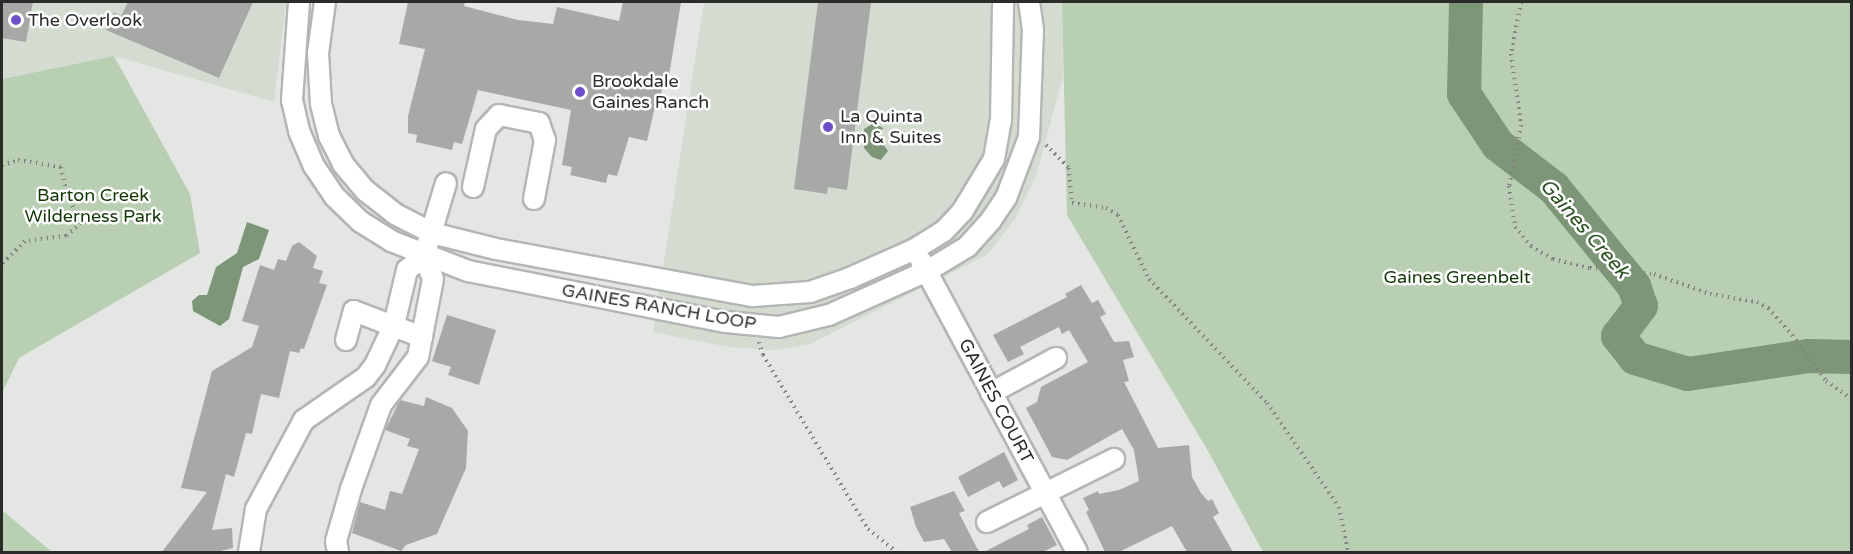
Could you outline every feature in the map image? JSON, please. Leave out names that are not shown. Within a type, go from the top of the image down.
[{"type":"street","name":"GAINES RANCH LOOP","points":[[299,2],[292,100],[298,131],[314,166],[334,196],[361,222],[424,255],[468,271],[755,326],[803,323],[927,272],[967,247],[991,220],[1006,198],[1029,137],[1033,30],[1029,2]]},
{"type":"street","name":"GAINES RANCH LOOP","points":[[325,2],[318,53],[321,104],[329,136],[344,164],[366,191],[395,214],[432,233],[753,296],[810,292],[915,249],[944,231],[962,212],[994,159],[1000,121],[1003,2]]},
{"type":"street","points":[[473,188],[486,129],[499,115],[539,123],[545,140],[534,199]]},
{"type":"street","points":[[249,552],[256,509],[304,420],[366,377],[394,325],[407,270],[424,255],[446,183]]},
{"type":"street","name":"GAINES COURT","points":[[915,249],[1077,552]]},
{"type":"street","points":[[338,552],[336,541],[366,442],[381,405],[418,357],[433,279],[424,255]]},
{"type":"street","points":[[346,340],[354,311],[422,337]]},
{"type":"street","points":[[992,393],[1056,357]]},
{"type":"street","points":[[987,522],[1114,459]]},
{"type":"path","points":[[1521,2],[1511,54],[1521,125],[1509,186],[1515,227],[1531,246],[1553,259],[1590,268],[1654,274],[1710,294],[1756,302],[1768,308],[1792,335],[1826,381],[1851,399]]},
{"type":"path","points":[[1029,137],[1046,145],[1069,168],[1072,203],[1106,208],[1118,214],[1149,279],[1267,403],[1339,507],[1348,552]]},
{"type":"path","points":[[2,165],[18,160],[61,167],[67,195],[81,223],[66,236],[25,240],[2,264]]},
{"type":"path","points":[[755,326],[762,355],[868,529],[896,552]]},
{"type":"shaded area","points":[[2,2],[286,2],[274,102],[114,56],[2,79]]},
{"type":"shaded area","points":[[704,2],[1062,2],[1063,77],[1036,176],[1015,219],[987,255],[810,344],[774,350],[729,347],[653,332]]},
{"type":"shaded area","points":[[874,123],[883,128],[879,138],[888,151],[881,160],[872,157],[864,148],[864,129]]},
{"type":"shaded area","points":[[247,222],[269,230],[259,259],[243,267],[229,319],[220,326],[193,311],[192,301],[199,295],[207,295],[216,267],[237,253]]},
{"type":"green space","name":"Gaines Greenbelt","points":[[1062,2],[1851,2],[1851,552],[1263,552],[1208,451],[1067,215]]},
{"type":"green space","name":"Barton Creek Wilderness Park","points":[[114,56],[190,194],[200,253],[19,358],[2,393],[2,79]]},
{"type":"green space","points":[[2,510],[52,552],[2,552]]},
{"type":"building","name":"The Overlook","points":[[2,2],[33,2],[26,42],[2,38]]},
{"type":"building","points":[[128,2],[253,2],[219,78],[106,30],[114,12],[121,16]]},
{"type":"building","name":"Brookdale Gaines Ranch","points":[[408,2],[465,2],[464,6],[518,20],[553,24],[557,7],[619,21],[623,2],[681,2],[668,82],[664,81],[660,99],[657,98],[647,141],[629,137],[617,176],[608,174],[606,183],[570,175],[572,167],[562,165],[571,110],[478,90],[462,144],[454,142],[452,150],[416,142],[417,135],[408,133],[408,116],[425,49],[399,44]]},
{"type":"building","name":"La Quinta Inn & Suites","points":[[818,2],[871,2],[847,190],[828,187],[827,194],[794,189]]},
{"type":"building","points":[[299,242],[317,256],[313,268],[323,271],[319,283],[327,285],[304,349],[301,348],[299,353],[290,351],[279,398],[261,394],[252,434],[246,433],[234,477],[226,474],[212,530],[232,528],[233,548],[216,552],[162,552],[207,492],[181,488],[212,371],[252,347],[259,326],[242,321],[260,265],[274,270],[278,259],[286,261],[292,246]]},
{"type":"building","points":[[1081,285],[1092,303],[1098,300],[1106,314],[1100,317],[1114,342],[1129,341],[1134,357],[1123,360],[1129,381],[1124,382],[1158,448],[1189,445],[1192,477],[1208,501],[1212,499],[1219,513],[1213,517],[1233,552],[1187,552],[1172,526],[1119,552],[1105,552],[1086,512],[1089,510],[1083,498],[1098,491],[1099,494],[1119,490],[1139,481],[1134,450],[1122,429],[1067,460],[1052,457],[1026,408],[1037,402],[1041,387],[1088,362],[1069,330],[1062,334],[1059,327],[1020,347],[1024,354],[1008,362],[993,335],[1067,297],[1065,294]]},
{"type":"building","points":[[447,315],[496,330],[479,385],[448,375],[451,367],[432,361]]},
{"type":"building","points":[[426,397],[452,408],[468,431],[466,468],[437,534],[406,545],[401,551],[352,533],[360,502],[385,510],[390,491],[402,494],[419,449],[407,446],[410,439],[385,430],[400,400],[424,406]]},
{"type":"building","points":[[1004,452],[1018,480],[1003,488],[999,481],[968,497],[958,477]]},
{"type":"building","points":[[954,491],[965,511],[959,513],[979,552],[952,552],[944,539],[924,542],[916,527],[910,507]]},
{"type":"building","points":[[1042,517],[1057,545],[1043,552],[984,552],[1029,529],[1027,525]]},
{"type":"waterway","name":"Gaines Creek","points":[[1466,2],[1464,94],[1498,145],[1554,188],[1634,286],[1641,306],[1618,336],[1635,358],[1688,374],[1808,356],[1852,357]]},
{"type":"place","name":"The Overlook","points":[[16,20]]},
{"type":"place","name":"Brookdale Gaines Ranch","points":[[580,92]]},
{"type":"place","name":"La Quinta Inn & Suites","points":[[828,127]]}]
